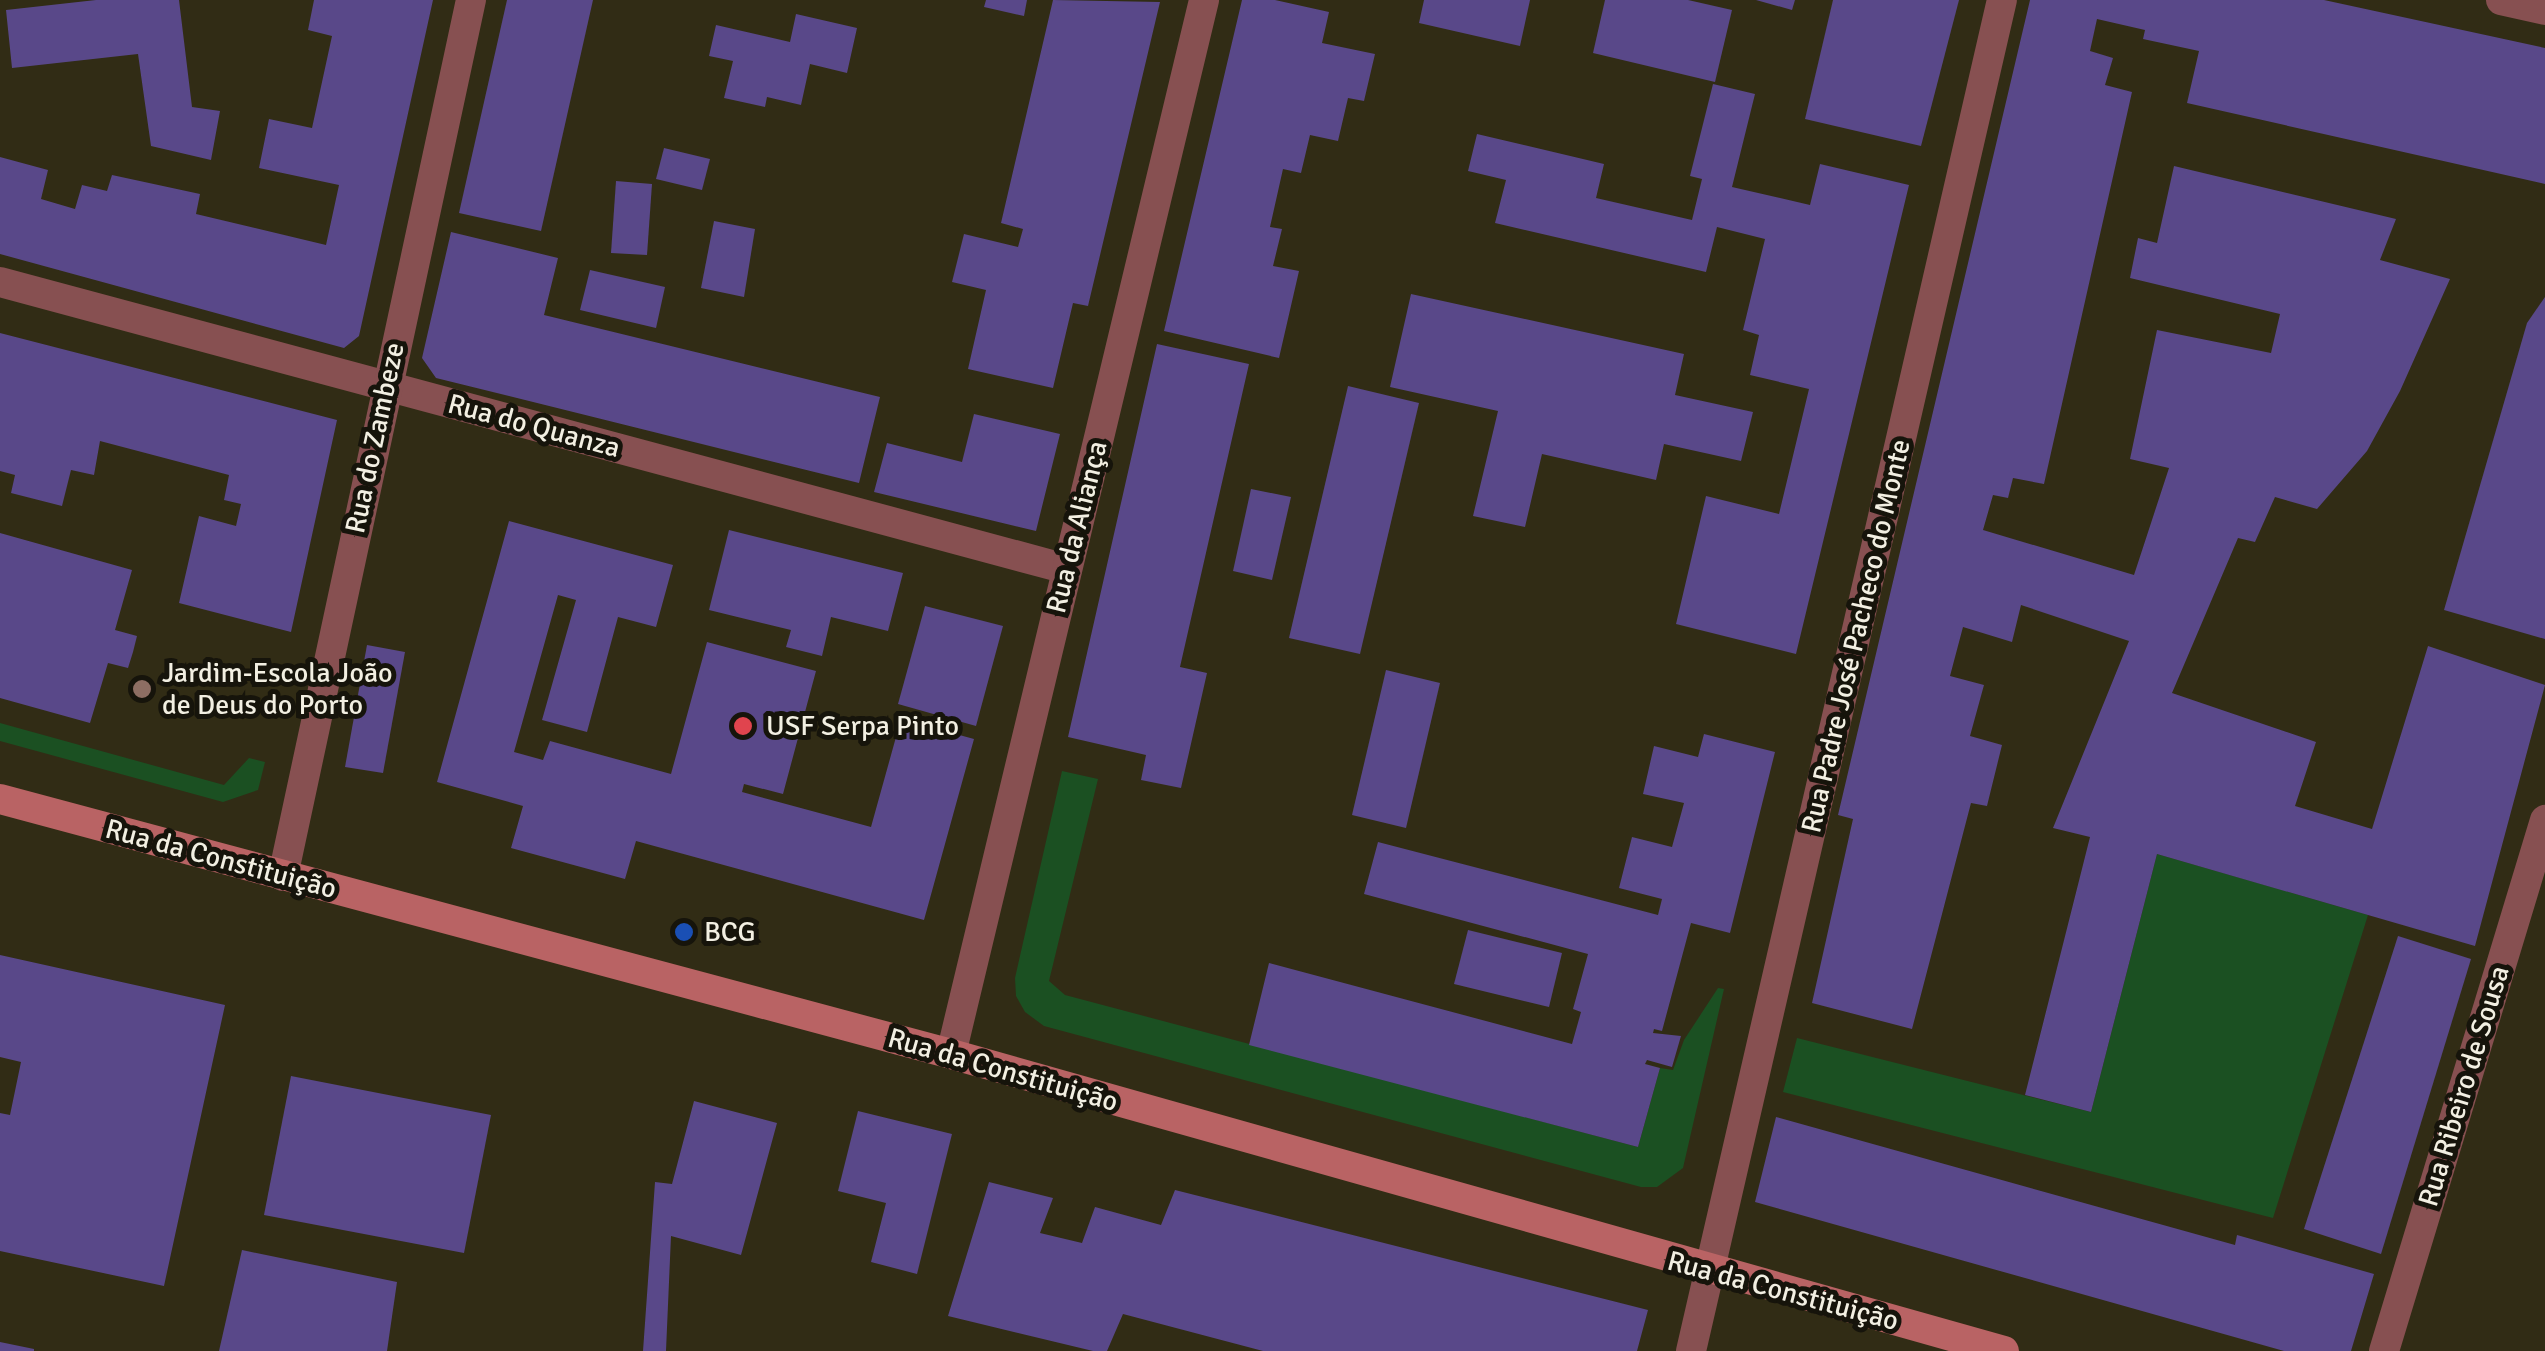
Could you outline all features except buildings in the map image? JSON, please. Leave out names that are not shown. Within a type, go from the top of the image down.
[{"type":"main road","name":"Rua da Constituição","points":[[0,799],[951,1054],[1710,1272],[2004,1351]]},
{"type":"street","name":"Rua do Zambeze","points":[[283,876],[471,0]]},
{"type":"street","name":"Rua da Aliança","points":[[951,1054],[1204,0]]},
{"type":"street","name":"Rua Padre José Pacheco do Monte","points":[[1691,1351],[2002,0]]},
{"type":"street","points":[[2501,0],[2545,10]]},
{"type":"street","name":"Rua do Quanza","points":[[0,282],[1068,569]]},
{"type":"street","name":"Rua Ribeiro de Sousa","points":[[2384,1351],[2545,820]]},
{"type":"green space","points":[[0,723],[224,785],[249,758],[265,762],[258,790],[223,802],[0,741]]},
{"type":"green space","points":[[1062,771],[1098,779],[1049,981],[1065,995],[1638,1147],[1660,1068],[1673,1070],[1684,1040],[1718,988],[1724,989],[1683,1168],[1657,1187],[1641,1187],[1044,1026],[1025,1012],[1016,996],[1015,978]]},
{"type":"green space","points":[[2157,854],[2368,915],[2273,1218],[1783,1092],[1797,1038],[2091,1112]]},
{"type":"place","name":"Jardim-Escola João de Deus do Porto","points":[[142,689]]},
{"type":"place","name":"USF Serpa Pinto","points":[[743,726]]},
{"type":"place","name":"BCG","points":[[684,932]]}]
